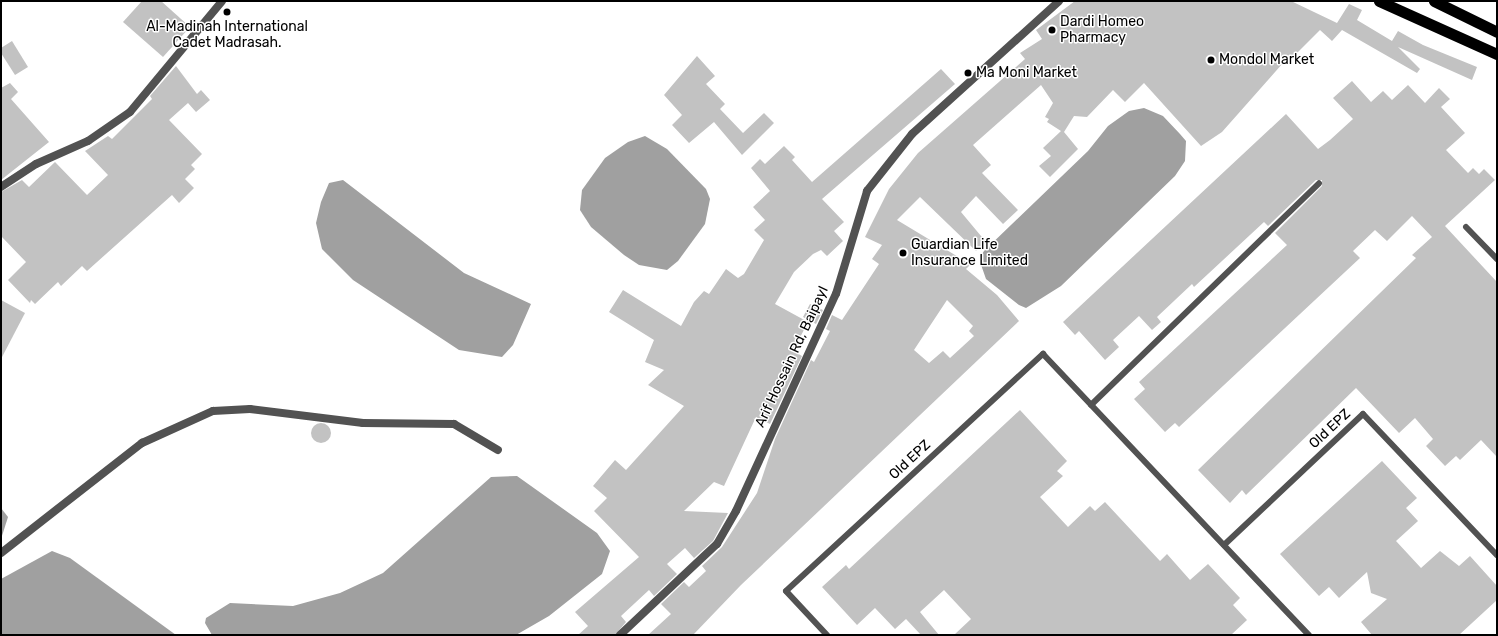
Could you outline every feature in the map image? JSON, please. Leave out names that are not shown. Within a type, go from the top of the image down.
[{"type":"highway","points":[[1379,1],[1497,54]]},
{"type":"highway","points":[[1434,1],[1497,32]]},
{"type":"street","points":[[1,187],[36,164],[88,141],[130,112],[222,1]]},
{"type":"street","name":"Arif Hossain Rd, Baipayl","points":[[620,635],[717,544],[736,510],[836,294],[867,191],[912,134],[1059,1]]},
{"type":"street","points":[[1,553],[142,443],[213,411],[250,409],[363,423],[454,424],[498,450]]},
{"type":"lane","points":[[1091,405],[1318,183]]},
{"type":"lane","points":[[1466,227],[1497,258]]},
{"type":"lane","name":"Old EPZ","points":[[827,635],[786,591],[1043,354],[1309,635]]},
{"type":"lane","name":"Old EPZ","points":[[1224,545],[1363,414],[1497,555]]},
{"type":"shaded area","points":[[1144,108],[1163,116],[1186,141],[1185,161],[1175,176],[1061,286],[1026,308],[1019,305],[986,279],[979,259],[984,251],[1088,151],[1108,126],[1129,111]]},
{"type":"shaded area","points":[[645,136],[667,149],[706,189],[710,199],[705,224],[678,261],[667,270],[639,265],[624,255],[591,227],[580,210],[582,190],[605,158],[628,142]]},
{"type":"shaded area","points":[[343,180],[464,273],[531,304],[513,345],[502,357],[459,350],[353,280],[322,249],[316,223],[321,202],[329,183]]},
{"type":"shaded area","points":[[517,476],[597,533],[610,551],[602,574],[549,616],[516,635],[212,635],[205,623],[206,618],[230,603],[293,606],[340,593],[383,573],[491,477]]},
{"type":"shaded area","points":[[1,508],[8,517],[1,539]]},
{"type":"shaded area","points":[[52,551],[70,558],[176,635],[1,635],[1,579]]},
{"type":"building","points":[[142,1],[161,1],[190,27],[163,57],[123,22]]},
{"type":"building","points":[[1075,1],[1291,1],[1337,23],[1349,4],[1362,10],[1357,20],[1392,41],[1398,31],[1423,45],[1477,67],[1472,80],[1398,47],[1420,69],[1417,73],[1342,30],[1332,41],[1320,30],[1293,57],[1290,55],[1222,132],[1201,146],[1144,83],[1125,102],[1113,90],[1087,117],[1074,116],[1064,132],[1078,149],[1050,177],[1039,166],[1051,156],[1043,148],[1061,131],[1047,122],[1049,119],[1045,117],[1053,103],[1041,85],[973,145],[991,165],[982,173],[1018,210],[1003,224],[976,196],[961,212],[986,242],[976,251],[920,197],[897,220],[970,265],[966,269],[997,295],[1019,321],[741,585],[693,635],[648,635],[671,614],[661,604],[684,582],[689,587],[706,571],[702,566],[722,547],[757,493],[775,439],[811,360],[814,362],[830,331],[826,329],[832,315],[842,320],[879,264],[872,259],[882,245],[865,237],[889,189],[918,153],[1025,59],[1020,53],[1042,39],[1036,30]],"holes":[[[947,300],[973,326],[969,331],[974,336],[950,358],[943,351],[929,363],[914,350]]]},
{"type":"building","points":[[12,41],[28,67],[15,75],[1,53],[1,48]]},
{"type":"building","points":[[697,56],[715,76],[706,84],[725,104],[720,109],[743,133],[764,113],[774,123],[742,155],[714,122],[689,143],[672,125],[682,115],[664,95]]},
{"type":"building","points":[[176,66],[197,94],[201,90],[210,100],[196,112],[188,103],[169,120],[202,154],[191,165],[195,169],[185,179],[194,188],[179,203],[172,195],[87,271],[82,266],[61,286],[58,282],[35,304],[31,300],[30,303],[8,280],[26,262],[1,236],[1,192],[22,180],[29,187],[55,162],[87,195],[108,175],[85,151],[108,136],[112,139],[152,99],[150,96]]},
{"type":"building","points":[[941,69],[955,84],[822,199],[844,222],[834,231],[843,241],[827,256],[821,250],[813,254],[794,272],[775,304],[808,322],[793,351],[802,356],[770,424],[756,417],[724,486],[714,482],[684,511],[728,513],[713,541],[694,558],[685,548],[667,564],[677,574],[654,596],[649,590],[621,616],[626,622],[615,635],[578,635],[588,626],[575,612],[639,557],[594,511],[607,498],[593,486],[615,460],[626,470],[684,406],[648,385],[664,370],[645,362],[654,340],[609,312],[623,290],[681,326],[694,302],[704,291],[709,294],[726,269],[738,278],[744,274],[764,240],[754,230],[765,220],[753,207],[770,191],[751,168],[760,159],[765,164],[784,146],[795,157],[792,160],[812,182]]},
{"type":"building","points":[[1352,81],[1371,102],[1383,91],[1392,100],[1408,85],[1425,103],[1439,88],[1450,99],[1441,107],[1465,133],[1446,150],[1468,173],[1473,168],[1479,174],[1484,169],[1495,180],[1445,226],[1497,282],[1497,457],[1481,440],[1460,460],[1456,456],[1445,466],[1426,446],[1433,439],[1415,418],[1399,433],[1356,388],[1246,495],[1242,490],[1230,503],[1198,470],[1416,258],[1412,255],[1432,237],[1412,216],[1387,241],[1375,230],[1353,251],[1360,258],[1179,427],[1175,423],[1165,432],[1134,399],[1145,389],[1139,382],[1287,245],[1275,233],[1322,186],[1322,180],[1316,180],[1268,226],[1264,222],[1194,287],[1192,284],[1157,317],[1161,322],[1152,330],[1139,316],[1113,340],[1119,347],[1105,360],[1079,331],[1075,335],[1063,322],[1286,114],[1318,149],[1330,140],[1353,119],[1333,98]]},
{"type":"building","points":[[10,83],[18,92],[11,99],[49,142],[1,180],[1,88]]},
{"type":"building","points":[[1,300],[25,313],[1,359]]},
{"type":"building","points":[[810,304],[823,310],[816,324],[803,317]]},
{"type":"building","points":[[1020,410],[1067,461],[1057,471],[1063,476],[1040,497],[1068,527],[1090,506],[1095,511],[1105,502],[1160,561],[1167,554],[1190,580],[1208,564],[1240,598],[1233,605],[1247,620],[1231,635],[954,635],[971,619],[944,590],[920,612],[939,635],[921,635],[906,619],[895,629],[875,608],[857,625],[822,587],[846,565],[849,569]]},
{"type":"building","points":[[317,423],[325,423],[331,429],[331,437],[325,443],[317,443],[311,437],[311,429]]},
{"type":"building","points":[[1382,461],[1417,498],[1406,508],[1418,521],[1396,541],[1421,568],[1440,551],[1459,566],[1470,556],[1497,586],[1497,600],[1459,635],[1372,635],[1361,622],[1387,599],[1371,593],[1367,572],[1339,598],[1329,587],[1319,596],[1280,554]]},
{"type":"place","name":"Al-Madinah International Cadet Madrasah.","points":[[227,12]]},
{"type":"place","name":"Dardi Homeo Pharmacy","points":[[1052,30]]},
{"type":"place","name":"Mondol Market","points":[[1211,60]]},
{"type":"place","name":"Ma Moni Market","points":[[968,73]]},
{"type":"place","name":"Guardian Life Insurance Limited","points":[[903,253]]}]
